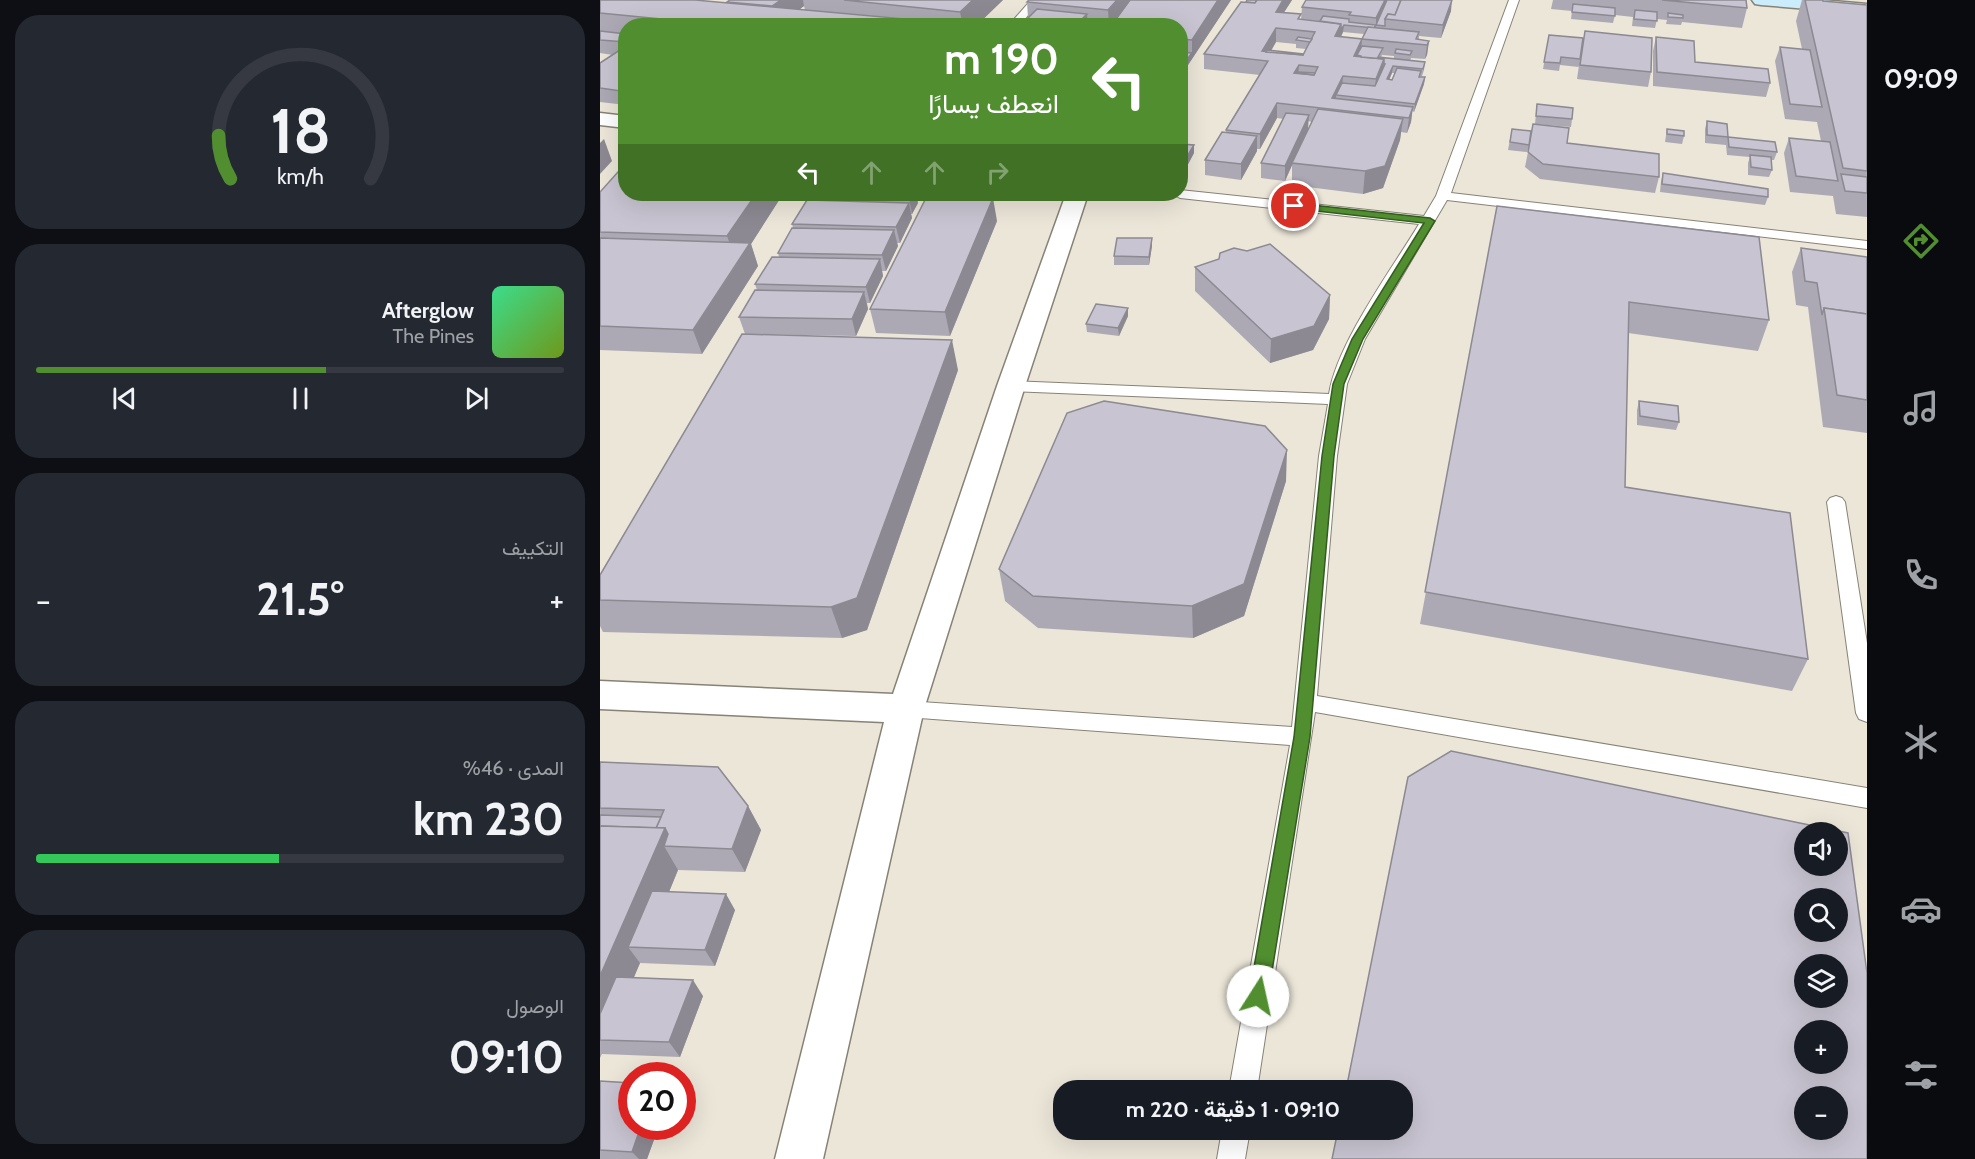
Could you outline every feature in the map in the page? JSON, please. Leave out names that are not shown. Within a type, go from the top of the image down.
[{"type":"main road","points":[[1761,0],[1867,9]]},
{"type":"street","points":[[600,119],[618,121]]},
{"type":"street","points":[[799,1159],[906,709],[1011,386],[1075,201]]},
{"type":"street","points":[[600,695],[906,709]]},
{"type":"lane","points":[[1019,18],[1036,0]]},
{"type":"lane","points":[[1245,1080],[1302,737],[1328,456],[1336,399],[1347,361],[1358,339],[1443,196],[1510,2]]},
{"type":"lane","points":[[1188,195],[1430,221]]},
{"type":"lane","points":[[1443,196],[1867,245]]},
{"type":"lane","points":[[1011,386],[1336,399]]},
{"type":"lane","points":[[1836,502],[1867,713]]},
{"type":"lane","points":[[1305,702],[1867,798]]},
{"type":"lane","points":[[906,709],[1302,737]]},
{"type":"lane","points":[[1231,1159],[1234,1140]]},
{"type":"building","points":[[600,0],[695,0],[894,18],[651,18],[600,13]]},
{"type":"building","points":[[730,0],[781,0],[772,6],[727,2]]},
{"type":"building","points":[[844,0],[973,0],[960,12]]},
{"type":"building","points":[[1029,0],[1117,0],[1108,10],[1027,2]]},
{"type":"building","points":[[1130,0],[1218,0],[1192,40],[1188,40],[1188,18],[1117,18]]},
{"type":"building","points":[[1257,0],[1255,3],[1246,2]]},
{"type":"building","points":[[1257,0],[1283,0],[1276,12],[1301,14],[1298,19],[1341,24],[1335,36],[1362,39],[1354,56],[1384,59],[1376,79],[1343,76],[1332,98],[1413,107],[1409,118],[1277,103],[1260,134],[1226,130],[1268,61],[1204,54],[1241,2],[1255,3]],"holes":[[[1276,28],[1315,32],[1303,55],[1262,51]],[[1299,65],[1318,67],[1314,75],[1294,73]]]},
{"type":"building","points":[[1306,0],[1385,0],[1376,18],[1349,15],[1351,12],[1302,7]]},
{"type":"building","points":[[1387,0],[1401,0],[1395,15],[1388,14],[1385,26],[1376,25]]},
{"type":"building","points":[[1401,0],[1452,0],[1443,25],[1385,19],[1388,14],[1395,15]]},
{"type":"building","points":[[1662,0],[1746,0],[1747,8]]},
{"type":"building","points":[[1805,0],[1867,5],[1867,171],[1843,168]]},
{"type":"building","points":[[1573,4],[1615,8],[1615,16],[1572,12]]},
{"type":"building","points":[[1037,9],[1087,14],[1083,18],[1028,18]]},
{"type":"building","points":[[1635,10],[1657,12],[1657,21],[1634,19]]},
{"type":"building","points":[[1668,13],[1683,15],[1683,18],[1668,17]]},
{"type":"building","points":[[1323,16],[1376,25],[1374,28],[1344,25],[1341,30],[1341,24],[1320,21]]},
{"type":"building","points":[[1368,27],[1419,32],[1416,39],[1429,41],[1427,45],[1362,39]]},
{"type":"building","points":[[600,31],[618,33],[618,41],[600,40]]},
{"type":"building","points":[[1585,31],[1652,38],[1651,72],[1580,65]]},
{"type":"building","points":[[1549,35],[1583,38],[1580,59],[1561,57],[1560,63],[1544,62]]},
{"type":"building","points":[[1298,37],[1312,39],[1310,42],[1296,40]]},
{"type":"building","points":[[1656,37],[1694,41],[1695,62],[1768,69],[1770,83],[1657,72]]},
{"type":"building","points":[[1362,46],[1383,48],[1378,57],[1425,62],[1423,69],[1393,66],[1387,79],[1392,80],[1397,68],[1421,71],[1419,77],[1425,77],[1415,104],[1336,95],[1342,83],[1375,86],[1385,64],[1384,59],[1357,55]]},
{"type":"building","points":[[1780,47],[1810,50],[1822,107],[1790,104]]},
{"type":"building","points":[[1396,49],[1412,51],[1410,55],[1395,53]]},
{"type":"building","points":[[1267,50],[1303,54],[1303,55],[1266,52]]},
{"type":"building","points":[[618,51],[618,91],[600,88],[600,63]]},
{"type":"building","points":[[1298,72],[1315,73],[1314,75]]},
{"type":"building","points":[[1537,104],[1573,108],[1572,119],[1536,116]]},
{"type":"building","points":[[1318,109],[1403,119],[1385,166],[1365,171],[1292,163]]},
{"type":"building","points":[[1286,113],[1309,115],[1285,166],[1261,163]]},
{"type":"building","points":[[1707,121],[1727,124],[1728,137],[1707,135]]},
{"type":"building","points":[[1533,124],[1569,128],[1567,143],[1659,154],[1659,177],[1543,164],[1528,152]]},
{"type":"building","points":[[1512,129],[1531,131],[1529,145],[1510,142]]},
{"type":"building","points":[[1667,129],[1684,131],[1684,136],[1667,134]]},
{"type":"building","points":[[1222,132],[1257,136],[1241,164],[1205,160]]},
{"type":"building","points":[[1728,137],[1775,142],[1777,152],[1729,147]]},
{"type":"building","points":[[1789,138],[1830,142],[1838,181],[1796,176]]},
{"type":"building","points":[[1188,145],[1194,145],[1188,155]]},
{"type":"building","points":[[1750,155],[1771,157],[1772,170],[1751,167]]},
{"type":"building","points":[[618,172],[618,201],[751,201],[727,236],[600,232],[600,192]]},
{"type":"building","points":[[1663,173],[1768,189],[1768,197],[1662,184]]},
{"type":"building","points":[[1841,174],[1867,177],[1867,193],[1845,191]]},
{"type":"building","points":[[806,201],[909,203],[896,227],[792,224]]},
{"type":"building","points":[[924,201],[992,201],[945,312],[870,309]]},
{"type":"building","points":[[1497,206],[1759,237],[1769,320],[1629,302],[1625,487],[1790,513],[1808,659],[1425,592]]},
{"type":"building","points":[[792,228],[894,230],[882,255],[778,253]]},
{"type":"building","points":[[600,238],[750,243],[693,330],[600,326]]},
{"type":"building","points":[[1117,238],[1152,238],[1149,257],[1114,256]]},
{"type":"building","points":[[1270,244],[1330,295],[1314,326],[1271,339],[1195,267],[1219,259],[1220,253],[1234,248],[1247,251]]},
{"type":"building","points":[[1801,248],[1867,257],[1867,314],[1824,308],[1822,315],[1817,283],[1805,281]]},
{"type":"building","points":[[772,257],[880,259],[866,287],[755,284]]},
{"type":"building","points":[[755,290],[864,292],[852,319],[739,317]]},
{"type":"building","points":[[1096,304],[1128,308],[1118,328],[1086,324]]},
{"type":"building","points":[[1824,308],[1867,314],[1867,400],[1837,395]]},
{"type":"building","points":[[742,334],[952,340],[857,598],[831,607],[600,600],[600,575]]},
{"type":"building","points":[[1104,401],[1265,426],[1287,450],[1244,584],[1192,606],[1033,596],[999,569],[1067,413]]},
{"type":"building","points":[[1639,401],[1678,406],[1679,422],[1640,416]]},
{"type":"building","points":[[1451,751],[1795,822],[1794,876],[1848,876],[1848,833],[1867,973],[1867,1159],[1332,1159],[1336,1140],[1413,1140],[1413,1080],[1348,1080],[1408,777]]},
{"type":"building","points":[[600,762],[718,767],[748,806],[732,849],[664,846],[668,834],[665,828],[656,828],[664,810],[600,808]]},
{"type":"building","points":[[600,815],[661,817],[656,828],[600,826]]},
{"type":"building","points":[[600,826],[665,828],[600,976]]},
{"type":"building","points":[[652,891],[726,894],[705,950],[628,947]]},
{"type":"building","points":[[616,977],[693,980],[669,1042],[600,1040],[600,1014]]},
{"type":"building","points":[[600,1081],[618,1082],[618,1140],[636,1140],[632,1152],[600,1150]]},
{"type":"route","points":[[1258,996],[1302,737],[1328,456],[1339,384],[1358,339],[1430,221],[1294,206]]}]
